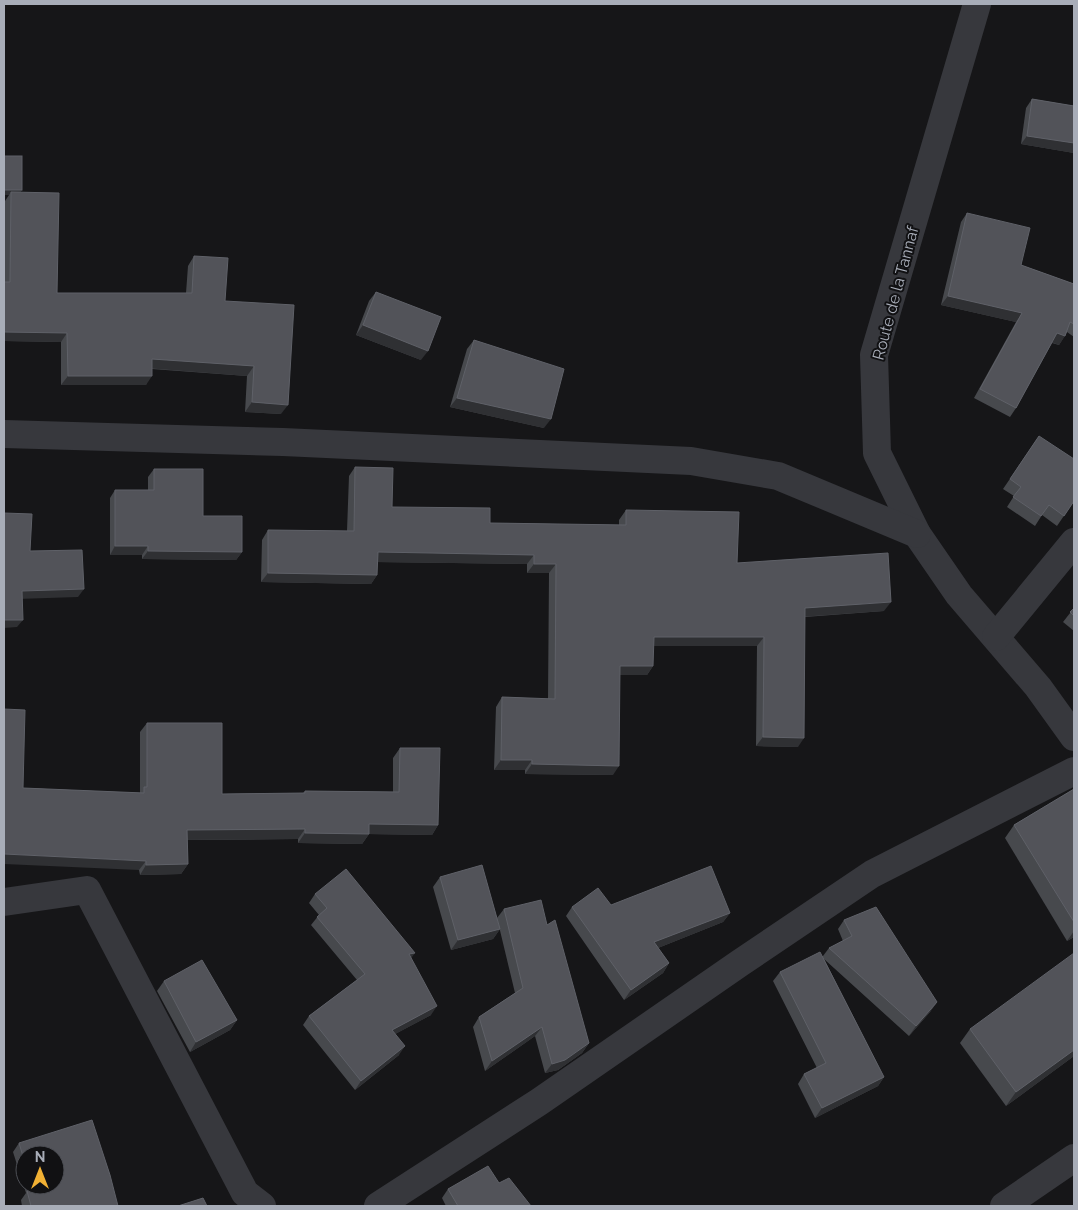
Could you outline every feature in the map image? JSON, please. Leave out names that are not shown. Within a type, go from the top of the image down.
[{"type":"street","name":"Route de la Tannaf","points":[[977,4],[874,355],[877,453],[916,534],[959,595],[1038,687],[1074,737]]},
{"type":"street","points":[[4,434],[293,443],[691,461],[778,476],[916,534]]},
{"type":"street","points":[[996,637],[1074,542]]},
{"type":"street","points":[[378,1206],[539,1102],[872,874],[1074,771]]},
{"type":"street","points":[[4,902],[87,890],[245,1193],[262,1206]]},
{"type":"street","points":[[1004,1206],[1074,1158]]},
{"type":"building","points":[[1032,99],[1074,106],[1074,143],[1027,136]]},
{"type":"building","points":[[4,156],[22,156],[22,190],[4,190]]},
{"type":"building","points":[[11,192],[59,193],[57,293],[192,293],[194,256],[228,258],[225,301],[294,305],[288,405],[252,402],[254,366],[152,359],[152,376],[68,376],[67,333],[4,332],[4,282],[10,282]]},
{"type":"building","points":[[967,213],[1030,228],[1021,265],[1074,284],[1074,324],[1070,322],[1065,336],[1057,333],[1016,408],[980,389],[1022,313],[948,296]]},
{"type":"building","points":[[376,292],[441,317],[428,351],[363,325]]},
{"type":"building","points":[[474,340],[564,369],[551,419],[457,398]]},
{"type":"building","points":[[1039,436],[1074,459],[1074,501],[1064,516],[1049,505],[1041,516],[1013,497],[1021,487],[1010,479]]},
{"type":"building","points":[[355,467],[393,468],[392,507],[490,508],[490,523],[626,525],[626,510],[739,512],[737,563],[888,553],[891,602],[805,608],[804,738],[763,737],[764,637],[654,637],[653,666],[620,666],[619,766],[532,764],[532,760],[501,760],[502,697],[555,699],[556,564],[534,564],[534,555],[378,552],[377,575],[268,573],[268,530],[354,531]]},
{"type":"building","points":[[154,469],[203,469],[203,516],[242,516],[242,552],[148,551],[148,546],[115,546],[115,490],[154,490]]},
{"type":"building","points":[[4,513],[32,514],[30,551],[82,550],[84,589],[22,591],[23,620],[4,620]]},
{"type":"building","points":[[1074,608],[1074,616],[1070,612]]},
{"type":"building","points":[[4,709],[25,710],[23,788],[144,793],[144,787],[147,787],[147,723],[222,723],[222,794],[305,793],[305,791],[399,792],[400,748],[440,748],[438,825],[369,824],[369,834],[305,833],[305,829],[187,830],[188,864],[146,865],[146,861],[4,854]]},
{"type":"building","points":[[1074,789],[1074,922],[1014,825]]},
{"type":"building","points":[[482,865],[500,929],[458,940],[440,877]]},
{"type":"building","points":[[711,866],[730,913],[654,942],[669,963],[631,990],[572,907],[598,888],[611,905]]},
{"type":"building","points":[[346,869],[415,953],[409,954],[437,1006],[392,1030],[405,1046],[361,1081],[309,1016],[365,974],[317,917],[327,908],[315,894]]},
{"type":"building","points":[[541,900],[547,925],[555,920],[589,1043],[565,1060],[552,1064],[542,1027],[492,1061],[479,1017],[523,988],[504,909]]},
{"type":"building","points":[[876,907],[937,1002],[916,1026],[829,948],[852,936],[844,920]]},
{"type":"building","points":[[820,952],[884,1077],[822,1108],[804,1074],[826,1063],[780,972]]},
{"type":"building","points":[[1074,953],[1074,1050],[1016,1092],[970,1029]]},
{"type":"building","points":[[202,960],[237,1020],[196,1042],[164,981]]},
{"type":"building","points":[[92,1120],[118,1206],[31,1206],[28,1195],[65,1195],[65,1145],[20,1145],[19,1143]]},
{"type":"building","points":[[488,1166],[499,1183],[509,1178],[531,1206],[458,1206],[448,1189]]},
{"type":"building","points":[[203,1198],[207,1206],[178,1206]]}]
